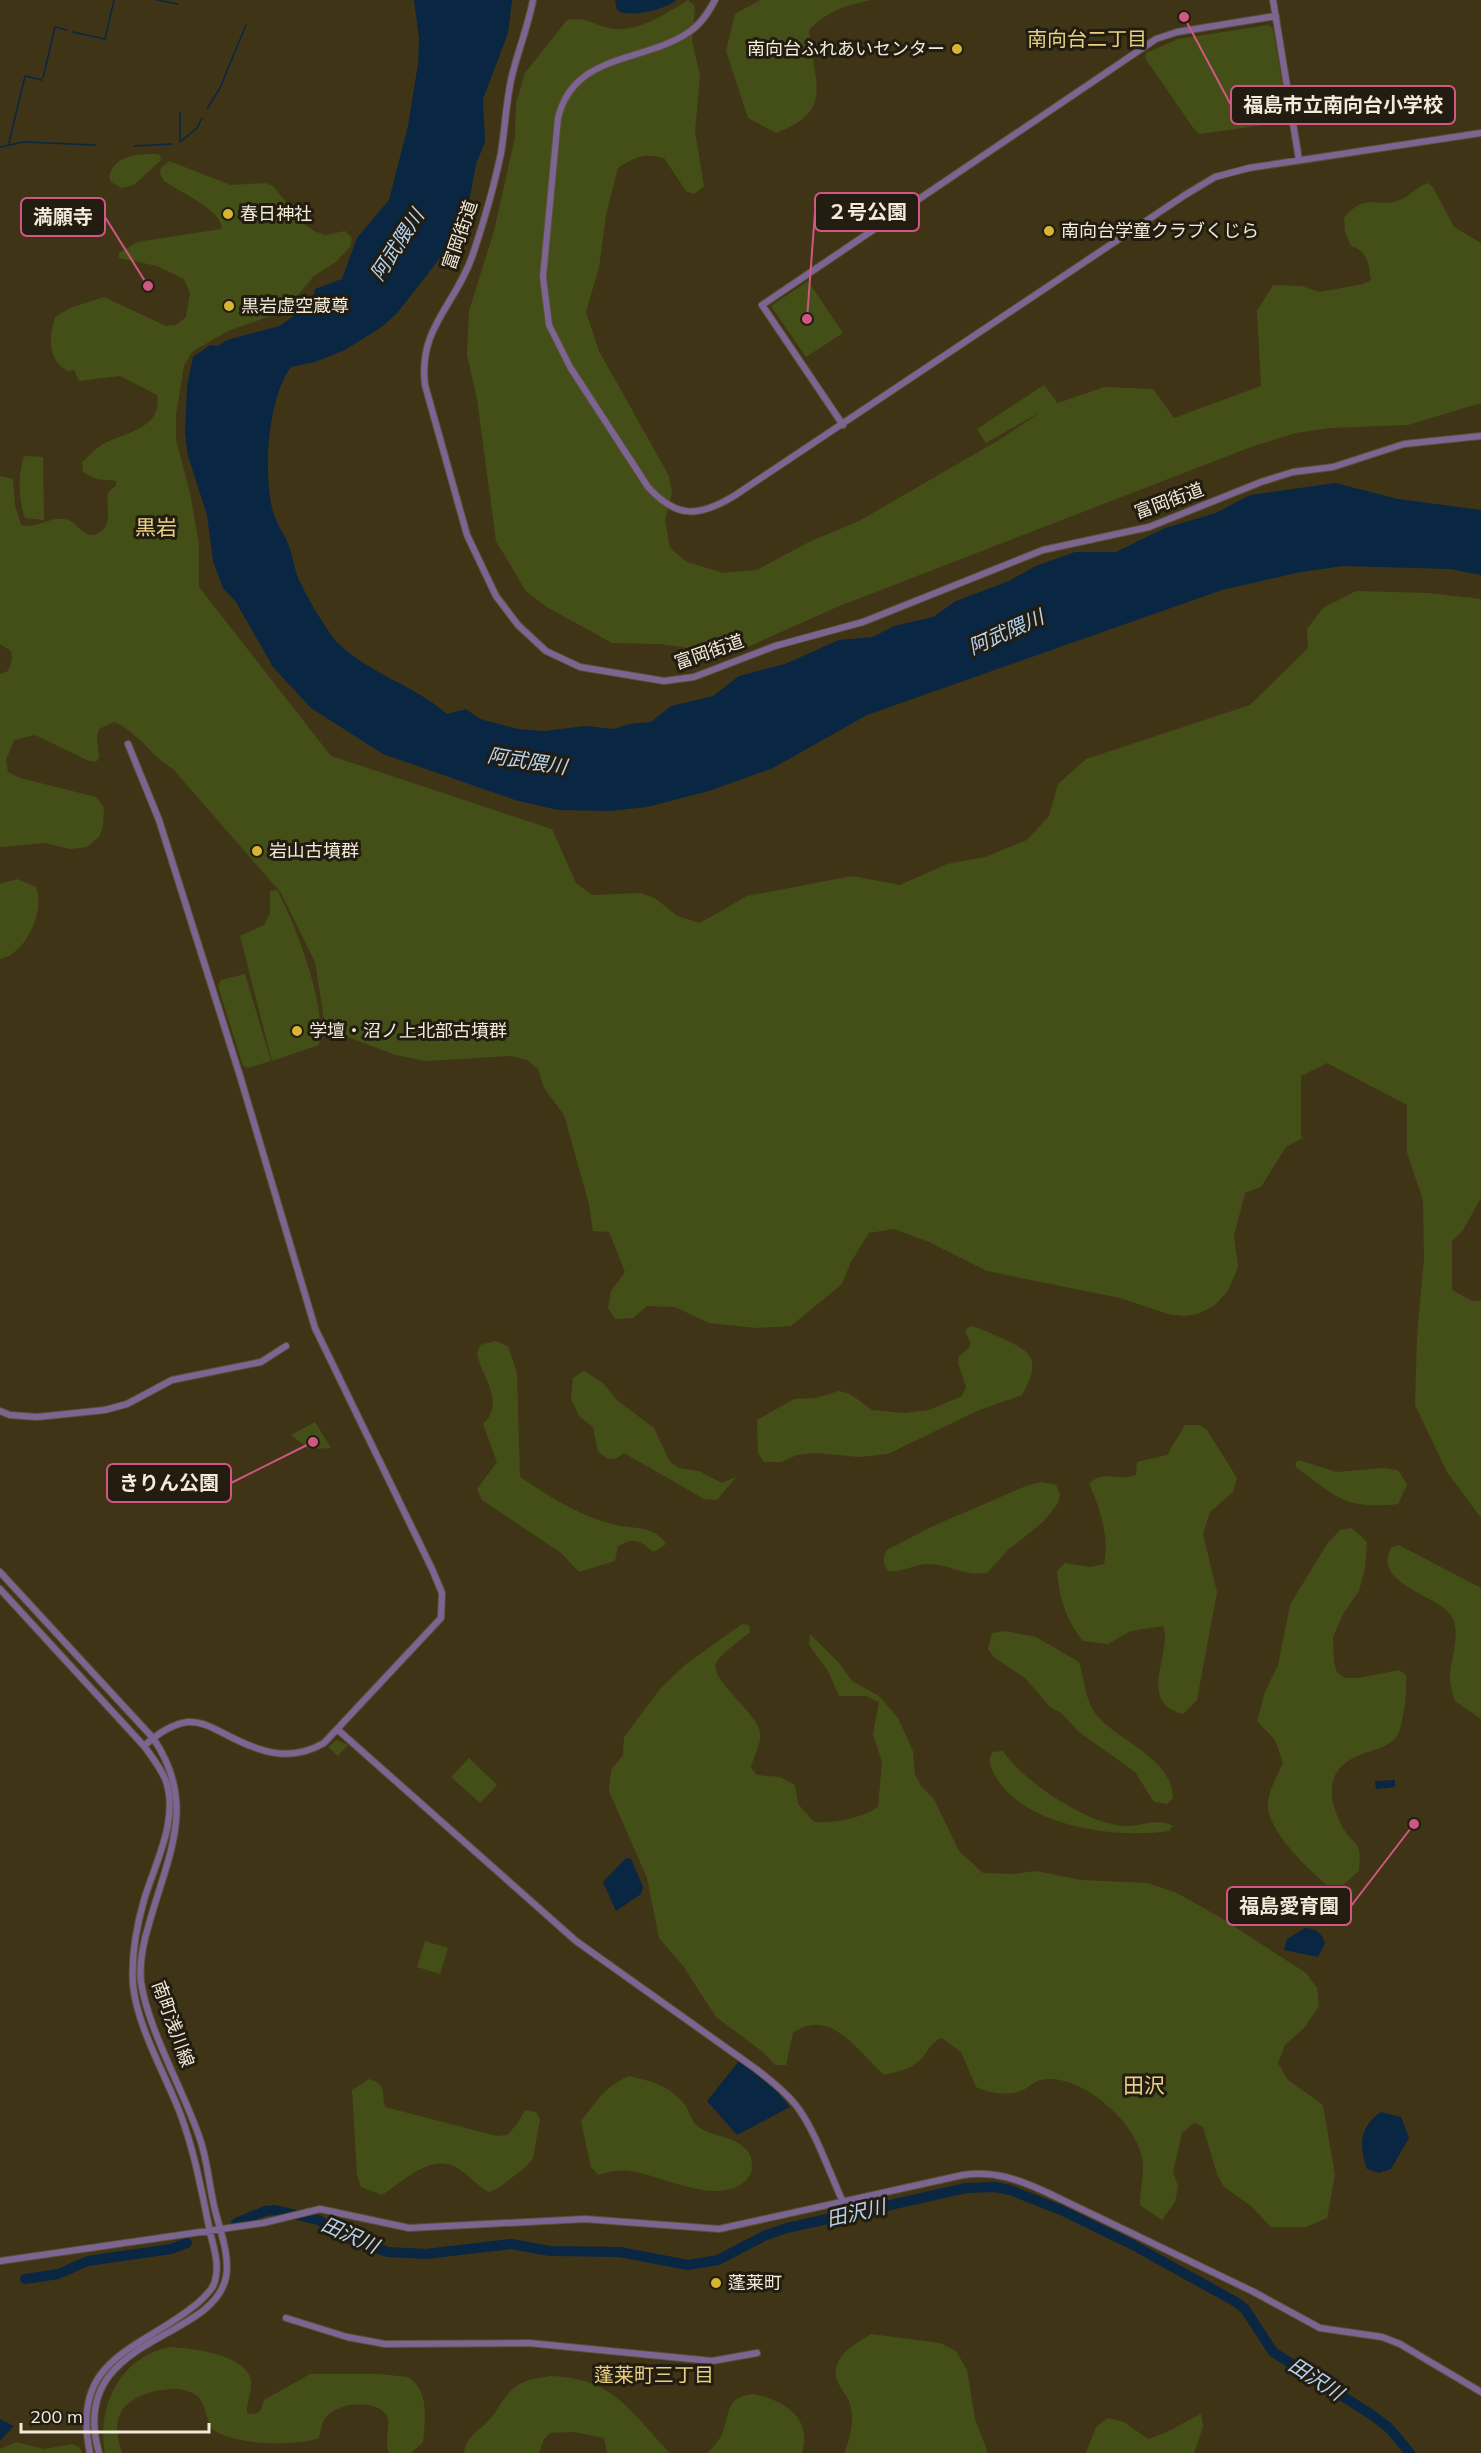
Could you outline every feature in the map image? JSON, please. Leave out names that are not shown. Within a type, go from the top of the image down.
[{"type":"street","name":"富岡街道","points":[[533,0],[512,76],[500,154],[483,222],[472,258],[456,292],[438,317],[424,350],[424,372],[467,535],[496,596],[518,625],[546,651],[580,667],[664,681],[694,677],[775,646],[863,622],[1043,550],[1149,527],[1261,482],[1293,472],[1333,466],[1404,444],[1481,436]]},
{"type":"street","points":[[715,0],[702,22],[688,33],[660,46],[600,66],[580,81],[565,99],[558,118],[544,265],[544,293],[549,325],[570,367],[648,487],[662,501],[679,511],[690,512],[716,507],[843,425],[1206,182],[1249,168],[1481,133]]},
{"type":"street","points":[[1273,0],[1299,160]]},
{"type":"street","points":[[843,425],[762,305],[1156,39],[1178,32],[1276,16]]},
{"type":"street","points":[[128,744],[159,820],[240,1076],[315,1328],[442,1593],[441,1618],[337,1729],[316,1748],[286,1754],[252,1749],[200,1723],[177,1725],[153,1738],[144,1746]]},
{"type":"street","points":[[0,1411],[24,1417],[105,1410],[127,1404],[172,1380],[261,1362],[286,1346]]},
{"type":"street","name":"南町浅川線","points":[[0,1572],[153,1738],[171,1768],[178,1798],[178,1814],[172,1845],[142,1947],[141,1980],[155,2026],[201,2142],[226,2260],[226,2276],[217,2296],[191,2318],[128,2355],[108,2379],[100,2394],[95,2424],[99,2453]]},
{"type":"street","name":"南町浅川線","points":[[0,1589],[144,1746],[166,1782],[169,1813],[164,1840],[137,1928],[132,1962],[133,1988],[140,2014],[192,2145],[217,2275],[211,2291],[183,2315],[126,2348],[100,2377],[87,2411],[86,2427],[90,2453]]},
{"type":"street","points":[[337,1729],[576,1941],[756,2068],[777,2086],[795,2104],[843,2202]]},
{"type":"street","points":[[0,2261],[220,2228],[295,2215],[311,2210],[336,2211],[382,2224],[409,2228],[585,2219],[705,2230],[734,2227],[977,2173],[1014,2178],[1252,2291],[1320,2328],[1382,2337],[1400,2344],[1481,2392]]},
{"type":"street","points":[[286,2318],[347,2337],[385,2344],[529,2343],[712,2361],[757,2353]]},
{"type":"green space","points":[[688,0],[695,6],[692,41],[700,75],[695,132],[704,186],[694,194],[686,191],[664,158],[640,157],[618,168],[606,215],[599,267],[586,312],[599,351],[669,476],[672,492],[665,521],[670,548],[687,562],[723,573],[757,570],[809,542],[859,521],[999,440],[1042,411],[986,443],[977,429],[1044,385],[1057,402],[1055,404],[1104,387],[1153,389],[1174,418],[1261,386],[1257,311],[1273,285],[1302,286],[1319,292],[1364,284],[1371,280],[1364,255],[1351,246],[1345,232],[1344,218],[1359,205],[1400,200],[1428,183],[1433,187],[1454,227],[1481,243],[1481,403],[1408,425],[1330,428],[1296,433],[1251,447],[837,607],[732,654],[660,644],[612,643],[545,606],[526,591],[496,541],[477,399],[467,355],[469,311],[494,231],[515,137],[516,103],[525,73],[567,20],[582,19],[608,28],[625,29],[654,20]]},
{"type":"green space","points":[[760,0],[871,0],[837,10],[809,30],[816,79],[814,104],[807,115],[776,133],[748,118],[726,51],[735,14]]},
{"type":"green space","points":[[1268,25],[1273,29],[1288,117],[1284,122],[1200,134],[1194,129],[1145,58],[1146,53],[1178,39]]},
{"type":"green space","points":[[134,155],[160,155],[161,160],[134,185],[122,188],[111,182],[109,176],[112,169],[121,160]]},
{"type":"green space","points":[[169,161],[231,185],[265,183],[273,186],[304,224],[314,231],[325,235],[345,231],[352,238],[350,247],[336,262],[314,276],[296,297],[276,314],[228,331],[192,352],[184,366],[176,414],[176,440],[190,493],[199,544],[199,587],[331,756],[552,829],[576,883],[592,895],[641,893],[656,899],[677,916],[700,923],[747,896],[852,876],[900,885],[947,864],[985,857],[1027,840],[1049,816],[1058,784],[1086,759],[1250,705],[1308,648],[1307,629],[1323,608],[1356,591],[1428,593],[1481,599],[1481,1198],[1463,1230],[1452,1241],[1452,1290],[1472,1301],[1481,1301],[1481,1518],[1447,1472],[1415,1405],[1417,1337],[1424,1258],[1423,1200],[1407,1153],[1407,1105],[1327,1063],[1301,1076],[1301,1137],[1306,1136],[1286,1147],[1261,1187],[1245,1193],[1234,1236],[1238,1267],[1228,1291],[1215,1305],[1198,1314],[1184,1316],[1168,1314],[1120,1298],[987,1271],[929,1242],[894,1229],[869,1233],[851,1262],[842,1284],[791,1326],[756,1328],[709,1323],[675,1307],[647,1306],[633,1318],[615,1319],[608,1308],[611,1291],[625,1272],[609,1232],[593,1231],[589,1204],[564,1115],[544,1088],[538,1069],[527,1060],[512,1056],[426,1061],[395,1055],[335,1032],[324,1019],[315,962],[281,893],[173,769],[130,731],[114,722],[99,729],[97,736],[99,757],[96,762],[89,761],[35,735],[14,740],[6,760],[8,772],[20,778],[96,797],[104,808],[103,827],[99,837],[87,847],[70,849],[45,843],[0,847],[0,674],[8,671],[12,660],[11,651],[0,644],[0,476],[13,479],[15,505],[21,525],[27,526],[64,519],[73,522],[85,533],[93,535],[105,528],[108,517],[108,493],[116,485],[116,481],[97,479],[83,472],[82,462],[100,446],[139,429],[147,423],[154,416],[157,395],[120,376],[79,381],[74,370],[67,371],[56,360],[51,347],[52,332],[55,317],[70,308],[104,297],[166,326],[176,325],[186,317],[190,293],[184,279],[157,266],[119,258],[119,253],[137,242],[221,229],[221,223],[209,209],[164,181],[160,174],[161,168]]},
{"type":"green space","points":[[808,281],[843,333],[806,357],[771,306]]},
{"type":"green space","points":[[24,456],[43,457],[44,520],[25,518],[20,487]]},
{"type":"green space","points":[[17,879],[36,887],[38,907],[36,919],[26,940],[18,949],[0,959],[0,884]]},
{"type":"green space","points":[[277,890],[301,944],[308,966],[319,1010],[321,1029],[319,1045],[272,1061],[240,936],[264,925],[270,913],[270,891]]},
{"type":"green space","points":[[245,974],[271,1061],[248,1068],[243,1066],[218,986],[221,980]]},
{"type":"green space","points":[[970,1326],[1009,1341],[1030,1357],[1032,1372],[1022,1395],[977,1411],[888,1454],[860,1457],[814,1453],[797,1455],[781,1462],[764,1462],[758,1453],[757,1420],[794,1399],[816,1398],[839,1391],[850,1394],[872,1410],[904,1413],[929,1410],[962,1396],[966,1387],[958,1363],[959,1356],[968,1349],[971,1343],[965,1331]]},
{"type":"green space","points":[[495,1341],[508,1346],[517,1373],[520,1477],[578,1512],[616,1525],[651,1531],[662,1538],[666,1544],[653,1552],[640,1542],[628,1541],[618,1546],[615,1561],[579,1572],[561,1553],[482,1500],[477,1489],[497,1462],[483,1424],[490,1416],[493,1399],[477,1354],[480,1345]]},
{"type":"green space","points":[[584,1371],[603,1383],[618,1401],[654,1428],[670,1462],[679,1468],[699,1471],[722,1483],[736,1477],[717,1500],[704,1499],[624,1453],[617,1458],[608,1459],[598,1452],[593,1427],[580,1417],[571,1399],[573,1378]]},
{"type":"green space","points":[[315,1422],[331,1448],[309,1449],[291,1435]]},
{"type":"green space","points":[[1185,1425],[1199,1425],[1207,1430],[1237,1478],[1233,1492],[1210,1512],[1203,1534],[1217,1592],[1197,1700],[1183,1714],[1169,1708],[1161,1699],[1158,1687],[1165,1636],[1163,1626],[1131,1631],[1108,1644],[1083,1641],[1064,1608],[1057,1571],[1065,1563],[1090,1567],[1104,1564],[1106,1544],[1103,1523],[1089,1484],[1105,1476],[1136,1475],[1137,1462],[1167,1455]]},
{"type":"green space","points":[[1298,1460],[1337,1472],[1383,1468],[1398,1470],[1407,1485],[1398,1504],[1353,1503],[1333,1494],[1297,1468],[1295,1464]]},
{"type":"green space","points":[[1041,1482],[1056,1485],[1060,1494],[1058,1503],[1044,1521],[1007,1551],[987,1573],[971,1573],[934,1564],[893,1571],[888,1571],[886,1568],[884,1558],[887,1550],[933,1526],[1026,1486]]},
{"type":"green space","points":[[1352,1528],[1367,1542],[1365,1568],[1359,1591],[1343,1614],[1333,1637],[1334,1663],[1337,1672],[1345,1678],[1359,1678],[1399,1670],[1406,1675],[1405,1697],[1400,1729],[1393,1741],[1353,1758],[1336,1773],[1332,1786],[1333,1805],[1344,1829],[1359,1850],[1359,1871],[1343,1885],[1327,1885],[1309,1869],[1281,1837],[1269,1814],[1268,1803],[1272,1787],[1283,1763],[1275,1740],[1257,1721],[1265,1692],[1278,1665],[1290,1605],[1327,1544],[1340,1530]]},
{"type":"green space","points":[[1399,1545],[1481,1588],[1481,1719],[1455,1701],[1450,1678],[1456,1636],[1454,1621],[1450,1614],[1443,1607],[1397,1579],[1390,1570],[1388,1559],[1392,1547]]},
{"type":"green space","points":[[742,1624],[749,1625],[750,1632],[718,1660],[716,1670],[726,1687],[751,1715],[760,1732],[760,1741],[751,1768],[757,1775],[780,1777],[795,1785],[798,1804],[814,1822],[848,1819],[878,1807],[882,1762],[873,1734],[879,1702],[866,1696],[839,1696],[828,1671],[809,1645],[810,1634],[839,1663],[852,1681],[879,1696],[898,1718],[913,1751],[915,1774],[921,1786],[934,1799],[959,1851],[983,1873],[1012,1874],[1036,1871],[1081,1880],[1148,1883],[1177,1893],[1221,1918],[1306,1973],[1317,1988],[1319,2006],[1305,2027],[1285,2045],[1278,2063],[1288,2080],[1323,2105],[1335,2175],[1327,2218],[1306,2227],[1271,2227],[1251,2206],[1224,2187],[1217,2174],[1203,2127],[1194,2123],[1182,2133],[1173,2172],[1178,2186],[1175,2202],[1162,2220],[1140,2205],[1143,2163],[1131,2132],[1105,2104],[1073,2084],[1056,2079],[1041,2080],[1025,2089],[1007,2094],[994,2093],[976,2087],[961,2052],[942,2038],[934,2042],[915,2064],[884,2075],[843,2036],[820,2025],[807,2026],[793,2033],[786,2065],[775,2065],[763,2052],[716,2017],[683,1966],[659,1938],[647,1878],[609,1791],[611,1770],[623,1755],[624,1737],[660,1689],[686,1664]]},
{"type":"green space","points":[[1005,1631],[1036,1637],[1079,1662],[1088,1699],[1094,1712],[1109,1727],[1155,1762],[1171,1784],[1173,1798],[1167,1804],[1154,1802],[1135,1772],[1079,1732],[1061,1713],[1050,1707],[1026,1679],[994,1657],[988,1649],[992,1633]]},
{"type":"green space","points":[[337,1740],[348,1745],[338,1756],[328,1747]]},
{"type":"green space","points":[[1003,1751],[1040,1788],[1092,1817],[1123,1826],[1161,1822],[1173,1826],[1169,1831],[1124,1833],[1074,1826],[1050,1818],[1028,1808],[1010,1794],[996,1777],[990,1758],[993,1752]]},
{"type":"green space","points":[[469,1758],[497,1785],[480,1803],[451,1777]]},
{"type":"green space","points":[[425,1941],[448,1948],[440,1974],[417,1967]]},
{"type":"green space","points":[[629,2076],[653,2082],[667,2089],[685,2105],[697,2126],[740,2144],[751,2157],[752,2168],[749,2177],[737,2187],[723,2191],[691,2188],[630,2171],[598,2175],[591,2167],[581,2121],[607,2090]]},
{"type":"green space","points":[[369,2079],[375,2081],[383,2089],[385,2107],[497,2136],[507,2135],[525,2110],[536,2112],[540,2119],[533,2158],[526,2167],[489,2192],[462,2171],[451,2165],[441,2164],[430,2165],[410,2175],[382,2195],[361,2187],[357,2175],[352,2090]]},
{"type":"green space","points":[[871,2334],[940,2343],[956,2351],[967,2370],[975,2419],[988,2453],[844,2453],[849,2440],[852,2412],[837,2379],[837,2365],[847,2351]]},
{"type":"green space","points":[[170,2347],[215,2354],[245,2369],[251,2382],[247,2413],[255,2414],[261,2410],[264,2400],[310,2374],[379,2374],[408,2377],[420,2390],[423,2398],[425,2415],[423,2442],[411,2453],[389,2453],[387,2416],[375,2407],[357,2404],[340,2408],[327,2416],[319,2438],[295,2443],[264,2443],[234,2438],[212,2429],[197,2396],[179,2389],[168,2389],[145,2394],[127,2405],[121,2412],[117,2427],[122,2453],[105,2453],[104,2418],[116,2386],[138,2361],[153,2352]]},
{"type":"green space","points":[[551,2376],[573,2378],[607,2391],[632,2411],[670,2453],[607,2453],[604,2438],[573,2432],[550,2433],[544,2439],[539,2453],[464,2453],[470,2438],[489,2420],[511,2391],[519,2384]]},
{"type":"green space","points":[[754,2394],[776,2401],[794,2413],[803,2430],[802,2453],[708,2453],[724,2430],[732,2403],[744,2396]]},
{"type":"green space","points":[[1201,2414],[1203,2427],[1194,2453],[1086,2453],[1096,2427],[1108,2418],[1124,2422],[1148,2439]]},
{"type":"green space","points":[[16,2442],[44,2449],[73,2444],[80,2448],[82,2453],[0,2453],[0,2449]]},
{"type":"water","name":"阿武隈川","points":[[414,0],[512,0],[508,33],[483,99],[485,142],[476,164],[468,207],[437,262],[398,312],[383,326],[345,350],[315,362],[291,367],[283,381],[272,417],[268,478],[273,512],[288,544],[299,580],[330,633],[352,655],[421,695],[447,714],[466,709],[480,719],[518,729],[544,731],[586,726],[614,729],[629,724],[651,722],[671,706],[713,696],[739,676],[785,664],[839,640],[873,637],[894,626],[933,617],[956,601],[1009,581],[1036,566],[1075,552],[1116,552],[1165,528],[1216,513],[1250,495],[1335,483],[1398,499],[1481,510],[1481,575],[1450,569],[1343,566],[1301,572],[1222,590],[867,715],[773,768],[709,791],[647,807],[610,811],[558,810],[518,801],[383,754],[311,708],[273,667],[236,602],[223,588],[213,561],[207,515],[188,456],[185,433],[187,386],[193,357],[210,345],[218,346],[227,340],[280,326],[313,302],[315,289],[342,279],[357,238],[389,200],[408,126],[418,64],[419,39]]},
{"type":"water","points":[[615,0],[676,0],[656,9],[630,14],[617,10]]},
{"type":"water","points":[[1395,1780],[1395,1787],[1376,1789],[1375,1781]]},
{"type":"water","points":[[626,1858],[631,1859],[643,1887],[641,1894],[616,1911],[603,1882]]},
{"type":"water","points":[[1305,1928],[1318,1932],[1324,1939],[1325,1943],[1318,1957],[1284,1950],[1287,1939]]},
{"type":"water","points":[[739,2061],[772,2085],[790,2107],[737,2135],[707,2101]]},
{"type":"water","points":[[1381,2112],[1401,2117],[1409,2138],[1391,2169],[1379,2173],[1367,2169],[1362,2145],[1368,2124]]},
{"type":"water","points":[[0,2419],[14,2426],[0,2441]]},
{"type":"waterway","points":[[73,32],[105,39],[114,0]]},
{"type":"waterway","points":[[157,0],[178,4]]},
{"type":"waterway","points":[[207,109],[220,88],[246,25]]},
{"type":"waterway","points":[[43,78],[55,27],[67,30]]},
{"type":"waterway","points":[[9,143],[25,76],[42,80]]},
{"type":"waterway","points":[[180,112],[180,142],[197,128],[202,118]]},
{"type":"waterway","points":[[0,147],[24,142],[95,145]]},
{"type":"waterway","points":[[134,146],[172,144]]},
{"type":"waterway","name":"田沢川","points":[[236,2223],[265,2211],[275,2210],[318,2220],[349,2239],[388,2252],[426,2254],[511,2244],[550,2251],[620,2252],[688,2265],[718,2260],[766,2235],[787,2228],[966,2188],[995,2187],[1010,2190],[1061,2210],[1133,2245],[1236,2302],[1245,2309],[1273,2352],[1372,2415],[1389,2428],[1410,2453]]},
{"type":"waterway","name":"田沢川","points":[[25,2279],[58,2274],[88,2261],[171,2249],[187,2243]]},
{"type":"place","name":"福島市立南向台小学校","points":[[1184,17]]},
{"type":"place","name":"南向台ふれあいセンター","points":[[957,49]]},
{"type":"place","name":"春日神社","points":[[228,214]]},
{"type":"place","name":"南向台学童クラブくじら","points":[[1049,231]]},
{"type":"place","name":"満願寺","points":[[148,286]]},
{"type":"place","name":"黒岩虚空蔵尊","points":[[229,306]]},
{"type":"place","name":"２号公園","points":[[807,319]]},
{"type":"place","name":"岩山古墳群","points":[[257,851]]},
{"type":"place","name":"学壇・沼ノ上北部古墳群","points":[[297,1031]]},
{"type":"place","name":"きりん公園","points":[[313,1442]]},
{"type":"place","name":"福島愛育園","points":[[1414,1824]]},
{"type":"place","name":"蓬莱町","points":[[716,2283]]},
{"type":"district","name":"南向台二丁目","points":[[1087,39]]},
{"type":"district","name":"黒岩","points":[[156,528]]},
{"type":"district","name":"田沢","points":[[1144,2086]]},
{"type":"district","name":"蓬莱町三丁目","points":[[654,2375]]}]
